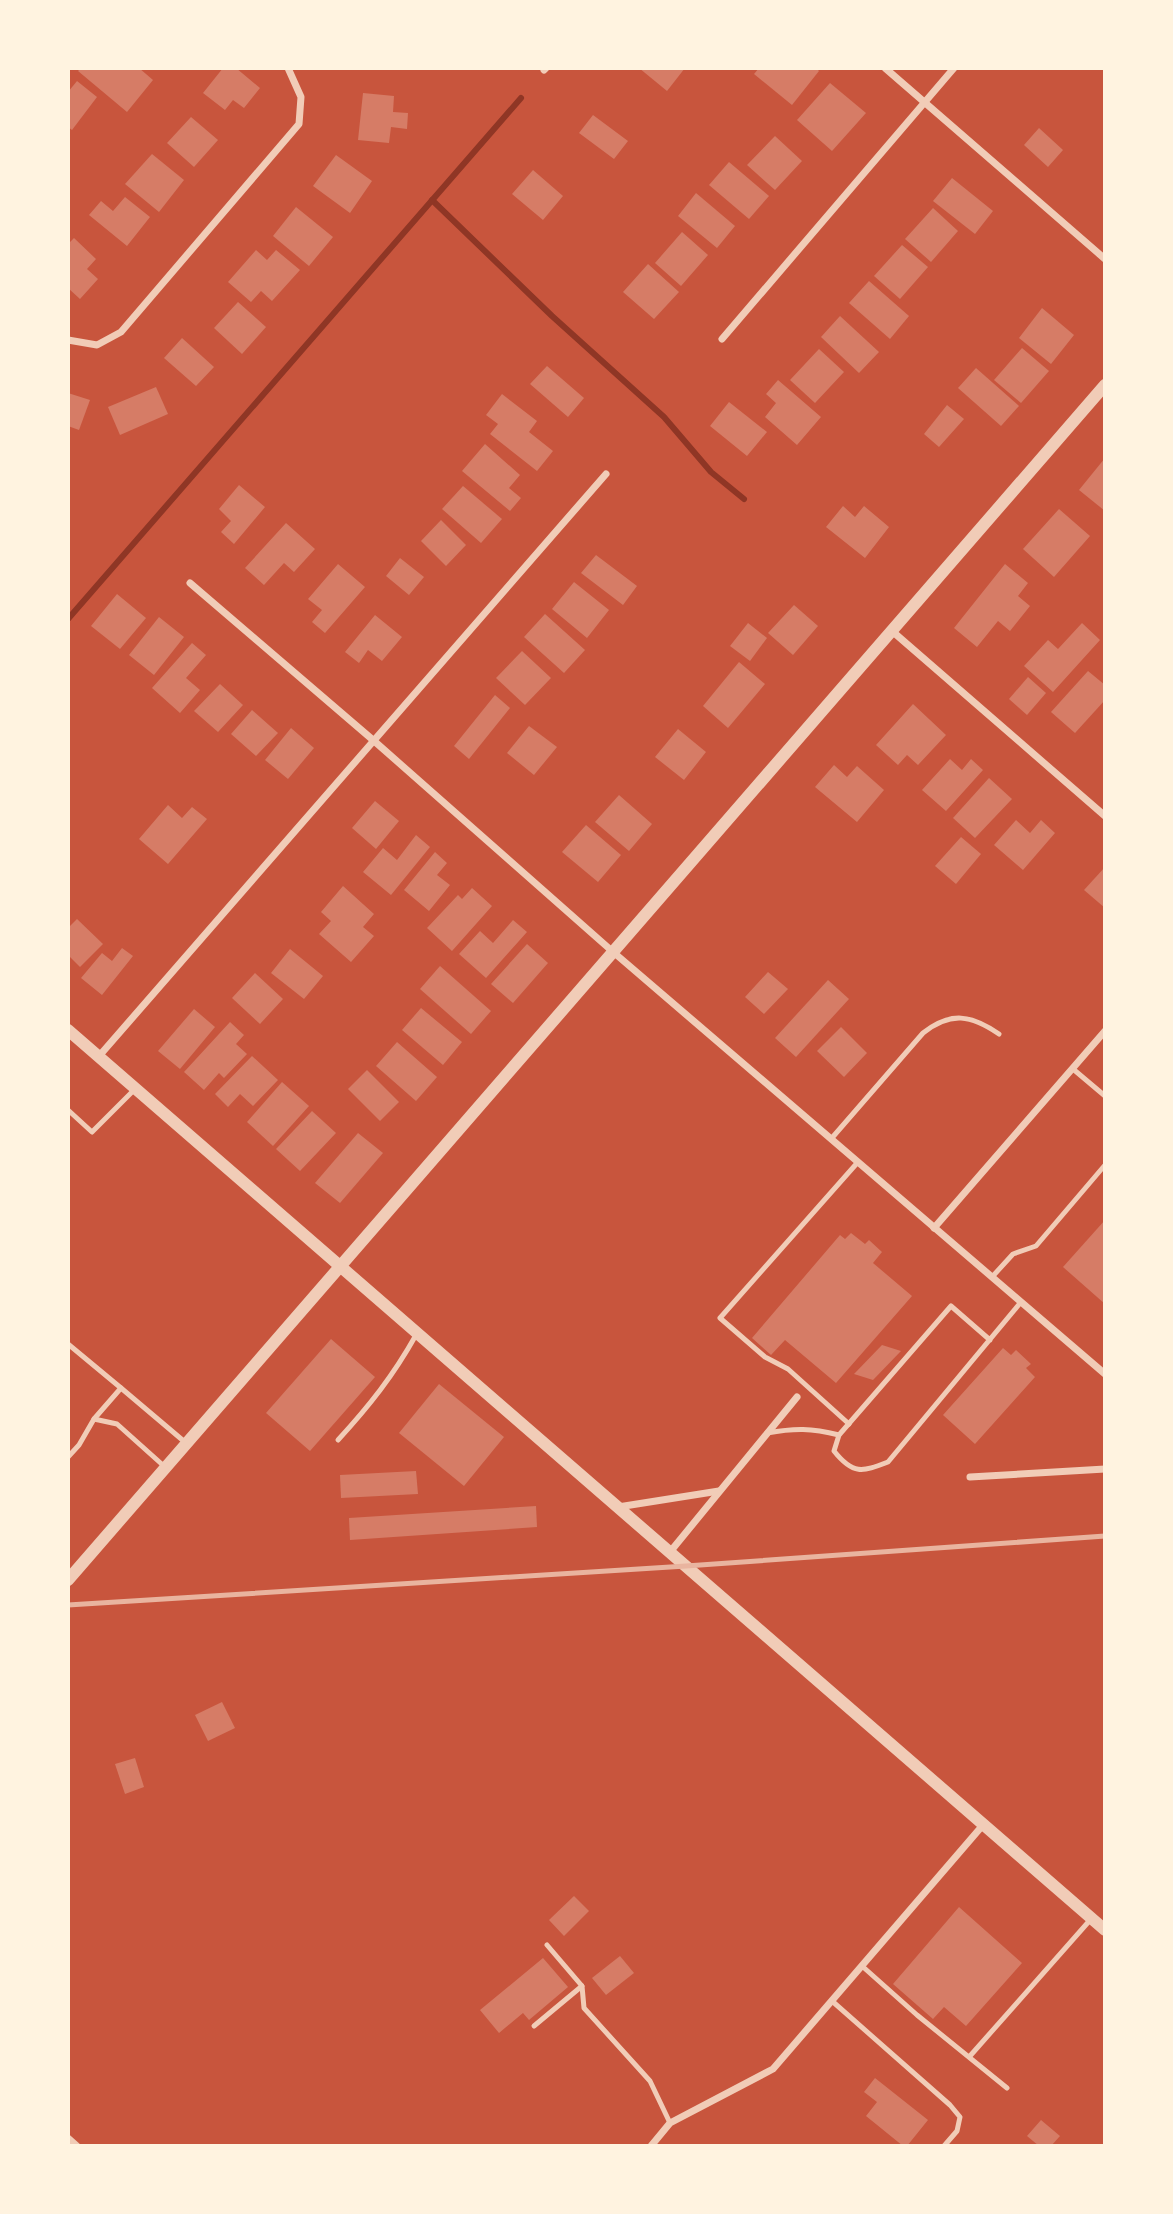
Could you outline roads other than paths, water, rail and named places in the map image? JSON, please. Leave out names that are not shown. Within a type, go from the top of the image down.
[{"type":"street","points":[[68,340],[97,345],[121,332],[299,124],[301,97],[288,68]]},
{"type":"street","points":[[885,68],[1105,259]]},
{"type":"street","points":[[722,339],[954,68]]},
{"type":"street","points":[[68,1580],[1105,385]]},
{"type":"street","points":[[100,1055],[606,474]]},
{"type":"street","points":[[190,583],[612,951],[1105,1374]]},
{"type":"street","points":[[892,631],[1105,816]]},
{"type":"street","points":[[68,1030],[1105,1930]]},
{"type":"street","points":[[934,1228],[1105,1031]]},
{"type":"street","points":[[670,1552],[797,1397]]},
{"type":"street","points":[[970,1477],[1105,1469]]},
{"type":"street","points":[[618,1507],[720,1491]]},
{"type":"street","points":[[651,2146],[670,2123],[774,2069],[983,1825]]},
{"type":"street","points":[[68,2138],[77,2146]]},
{"type":"lane","points":[[831,1139],[923,1033],[938,1021],[960,1017],[983,1023],[999,1034]]},
{"type":"lane","points":[[1073,1069],[1105,1096]]},
{"type":"lane","points":[[68,1110],[92,1132],[137,1088]]},
{"type":"lane","points":[[849,1424],[788,1369],[765,1357],[720,1318],[858,1162]]},
{"type":"lane","points":[[992,1277],[1013,1254],[1036,1246],[1105,1166]]},
{"type":"lane","points":[[990,1340],[951,1306],[839,1435],[835,1451],[846,1465],[864,1471],[888,1462],[990,1340],[1021,1302]]},
{"type":"lane","points":[[338,1440],[373,1402],[399,1366],[418,1332]]},
{"type":"lane","points":[[68,1344],[186,1444]]},
{"type":"lane","points":[[68,1457],[79,1445],[94,1419],[121,1388]]},
{"type":"lane","points":[[94,1419],[117,1424],[166,1467]]},
{"type":"lane","points":[[767,1433],[795,1428],[839,1435]]},
{"type":"lane","points":[[970,2056],[1091,1919]]},
{"type":"lane","points":[[547,1945],[582,1986],[584,2008],[650,2081],[670,2123]]},
{"type":"lane","points":[[862,1966],[1007,2088]]},
{"type":"lane","points":[[534,2026],[582,1986]]},
{"type":"lane","points":[[832,2001],[950,2105],[960,2118],[957,2131],[944,2146]]},
{"type":"waterway","points":[[68,619],[521,98]]},
{"type":"waterway","points":[[432,200],[552,316],[664,417],[711,472],[744,499]]},
{"type":"railway","points":[[68,1605],[686,1566],[1105,1536]]}]
